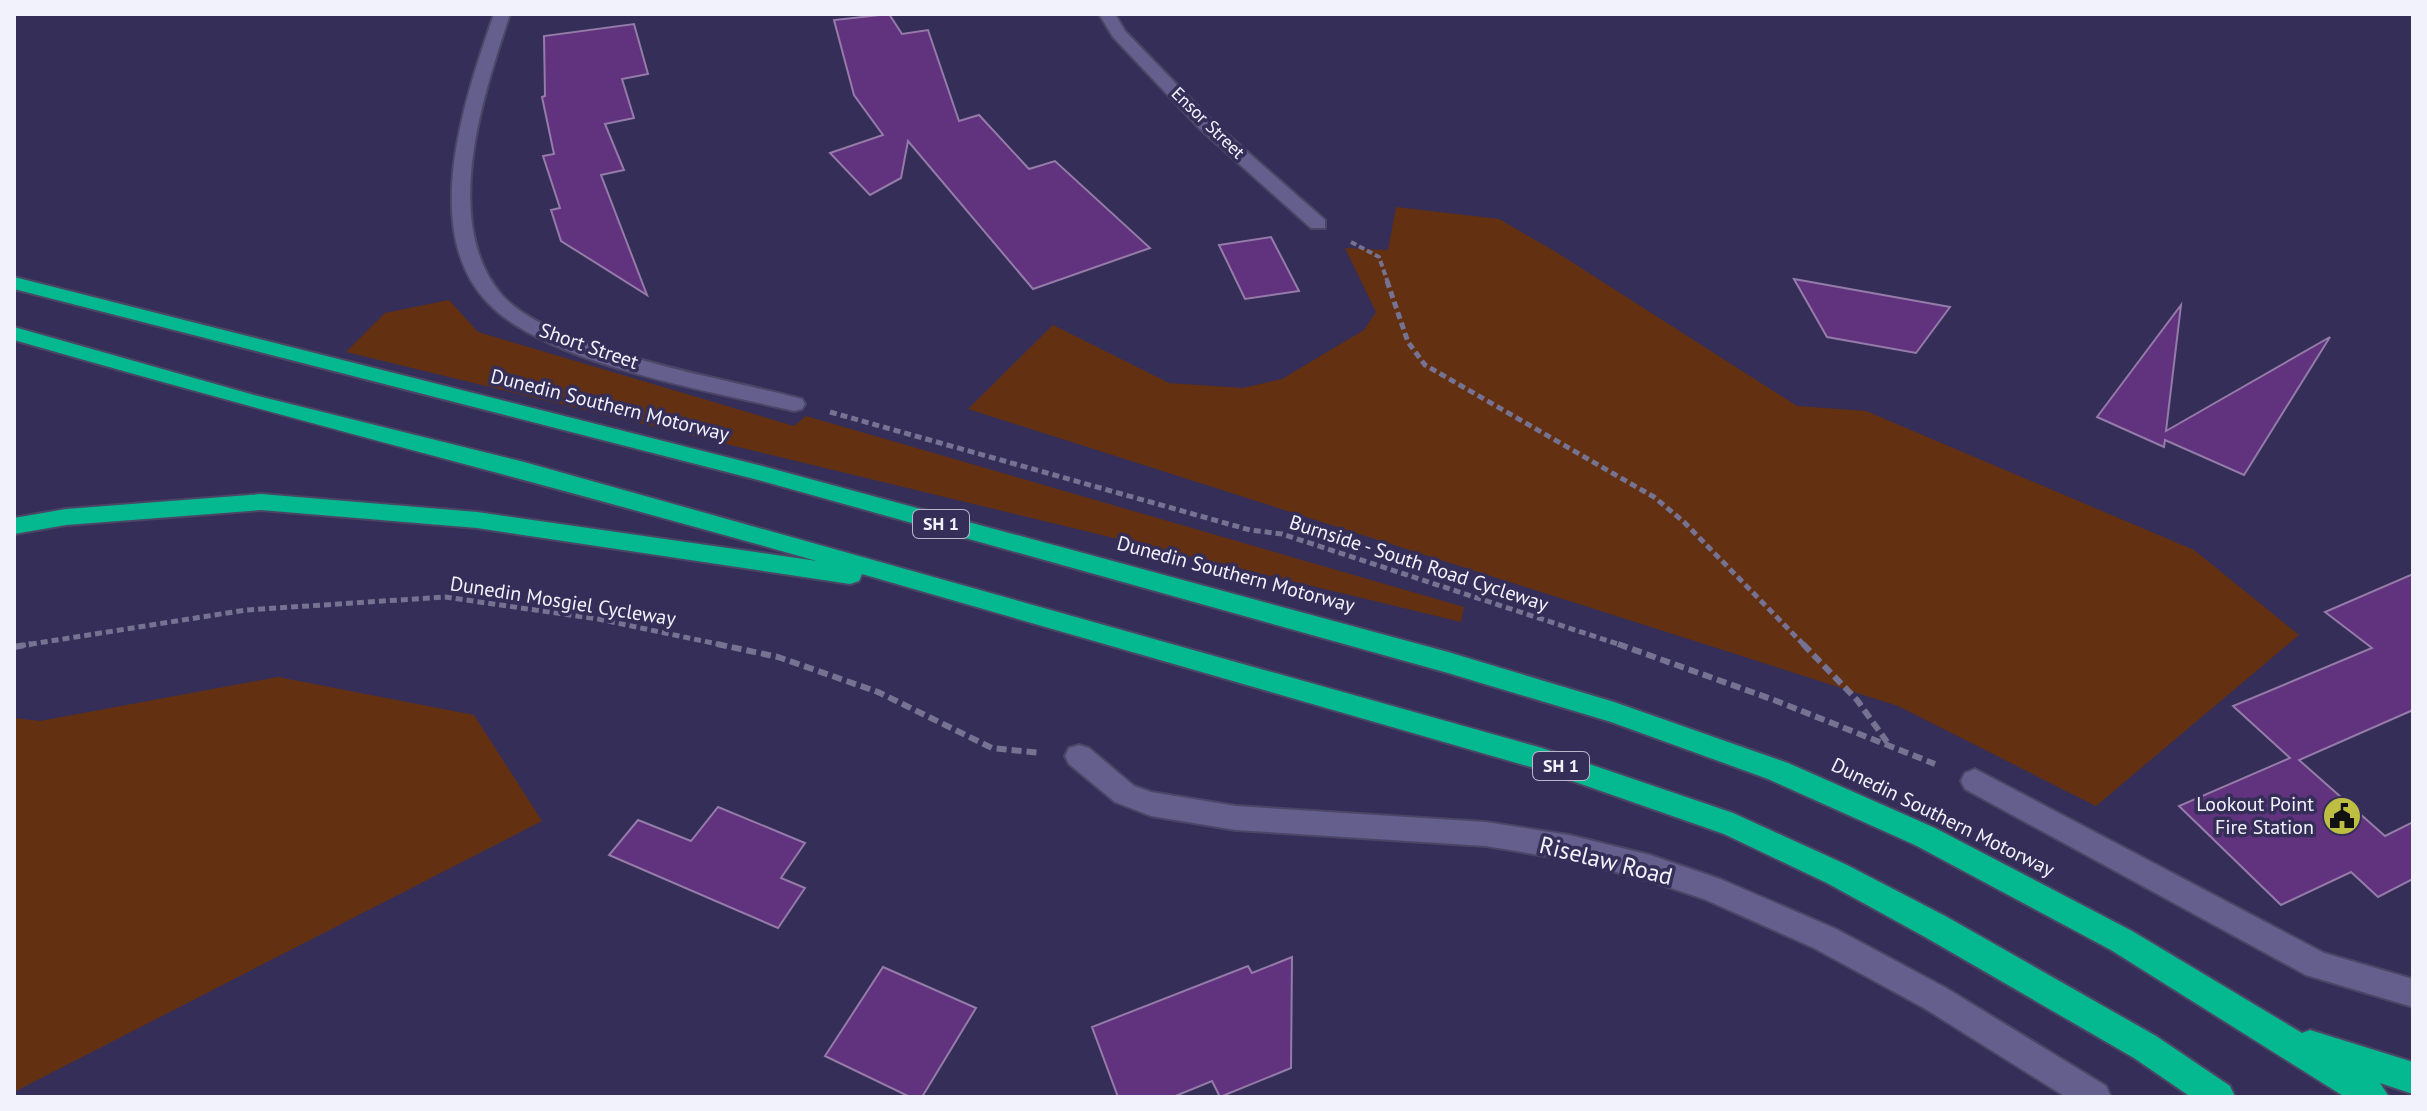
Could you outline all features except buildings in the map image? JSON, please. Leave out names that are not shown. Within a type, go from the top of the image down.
[{"type":"highway","name":"Dunedin Southern Motorway","points":[[14,283],[263,350],[700,457],[1508,678],[1682,735],[1856,804],[1995,873],[2114,936],[2281,1036],[2373,1097]]},
{"type":"highway","name":"SH 1","points":[[14,333],[251,401],[524,470],[1542,759],[1733,825],[1936,927],[2145,1047],[2219,1097]]},
{"type":"highway","points":[[14,526],[66,517],[261,502],[477,520],[702,555],[936,586]]},
{"type":"highway","points":[[2281,1036],[2413,1078]]},
{"type":"street","name":"Short Street","points":[[502,14],[471,104],[462,193],[467,249],[494,299],[540,331],[612,357],[794,404]]},
{"type":"street","name":"Ensor Street","points":[[1107,14],[1119,34],[1205,124],[1318,224]]},
{"type":"street","name":"Riselaw Road","points":[[1079,756],[1132,799],[1195,813],[1293,823],[1431,829],[1544,844],[1650,868],[1749,904],[1858,954],[1976,1021],[2095,1097]]},
{"type":"street","points":[[1975,781],[2317,965],[2413,993]]},
{"type":"path","points":[[1318,224],[1379,257],[1408,342],[1425,365],[1654,497],[1674,513],[1857,700],[1887,744]]},
{"type":"path","name":"Burnside - South Road Cycleway","points":[[794,404],[1250,530],[1282,534],[1634,649],[1887,744],[1975,781]]},
{"type":"path","name":"Dunedin Mosgiel Cycleway","points":[[14,647],[246,610],[445,597],[598,619],[778,657],[878,692],[992,748]]},
{"type":"shaded area","points":[[1396,207],[1499,219],[1797,406],[1866,411],[2194,550],[2299,635],[2096,806],[1898,706],[968,409],[1053,325],[1169,383],[1243,388],[1282,379],[1364,330],[1376,312],[1345,248],[1388,250]]},
{"type":"shaded area","points":[[449,300],[478,332],[794,426],[806,416],[1464,607],[1461,622],[346,352],[385,313]]},
{"type":"shaded area","points":[[278,677],[474,715],[542,821],[14,1092],[14,718],[40,721]]},
{"type":"place","name":"Lookout Point Fire Station","points":[[2342,816]]}]
